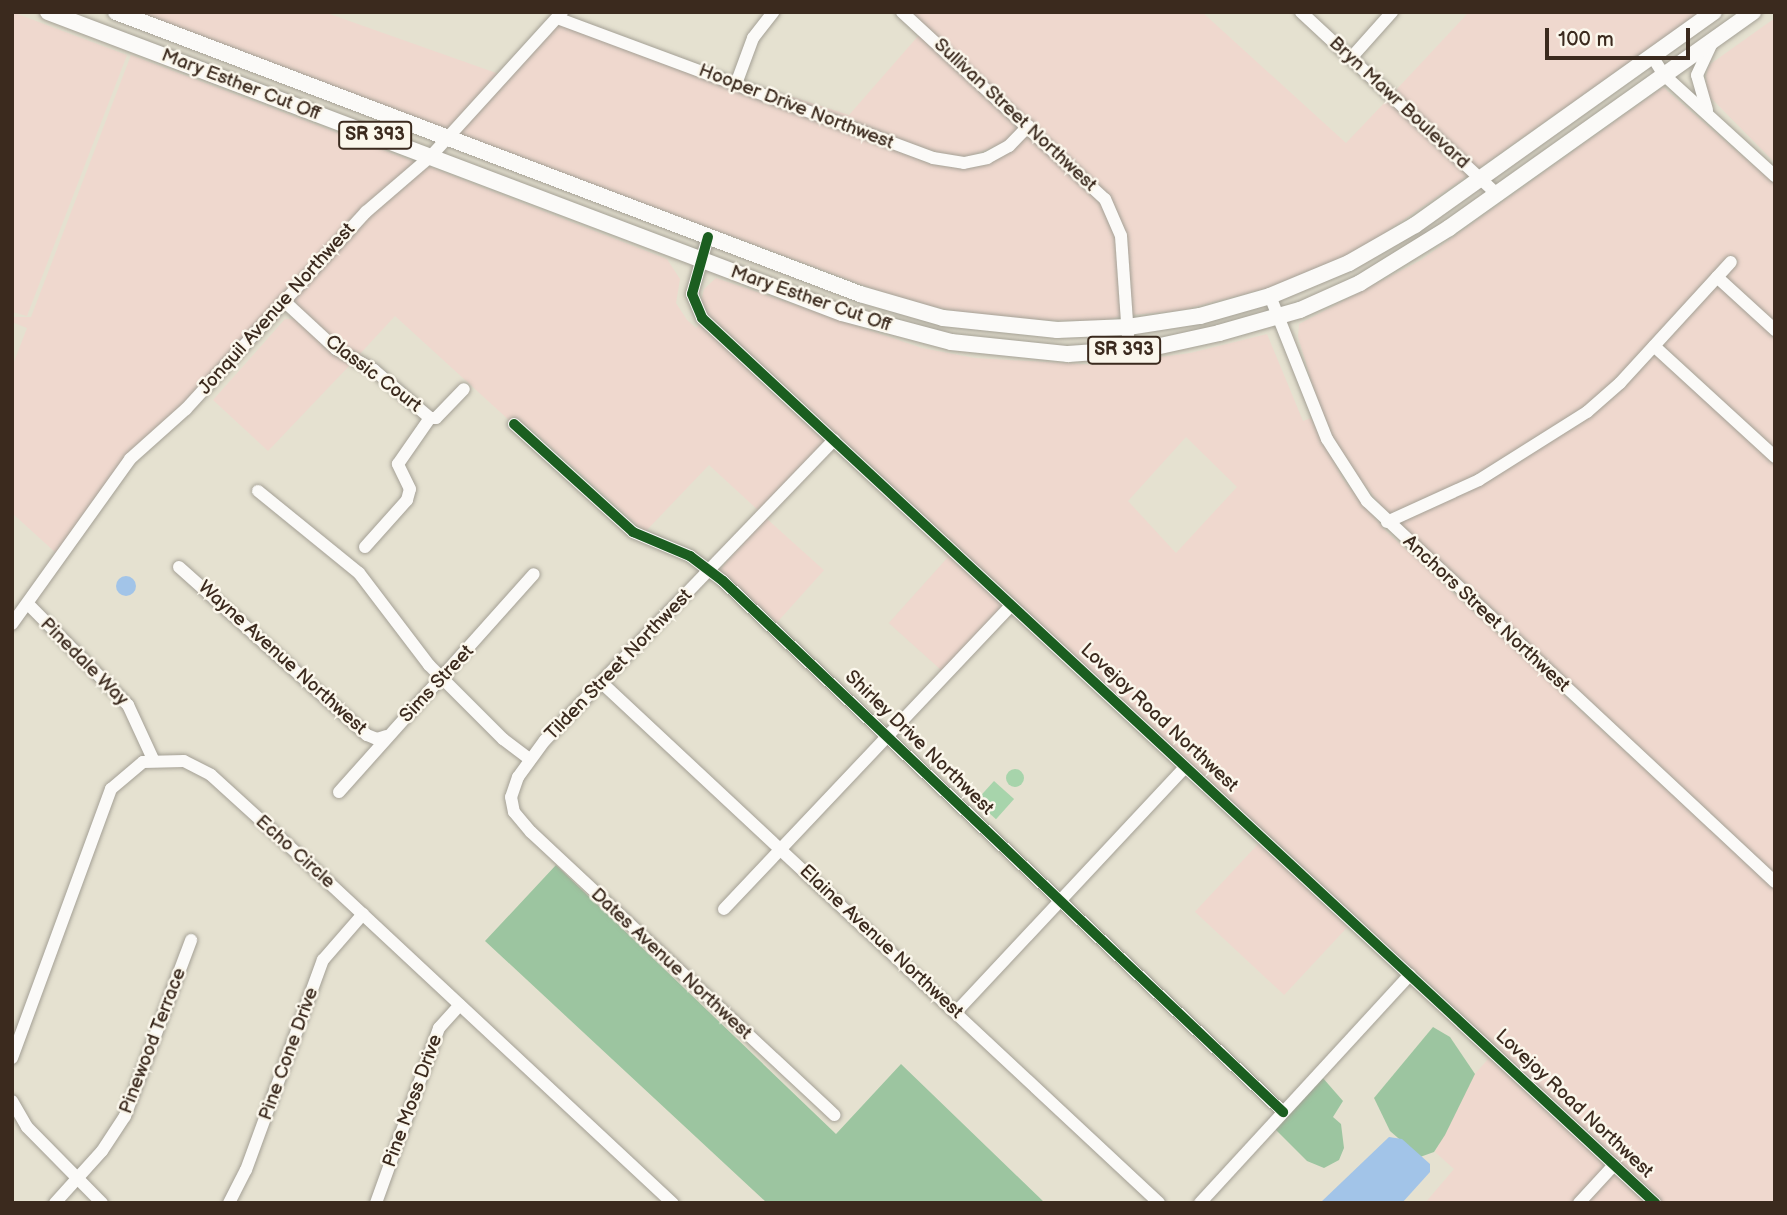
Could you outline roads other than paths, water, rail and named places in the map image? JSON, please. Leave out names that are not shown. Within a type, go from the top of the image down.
[{"type":"main road","name":"Mary Esther Cut Off","points":[[48,12],[851,316],[951,342],[1068,354],[1129,350],[1195,339],[1278,316],[1391,266],[1497,195]]},
{"type":"main road","name":"Mary Esther Cut Off","points":[[116,12],[860,294],[954,320],[1057,330],[1128,327],[1200,316],[1270,296],[1385,244],[1480,178]]},
{"type":"main road","name":"SR 393","points":[[1480,178],[1714,12]]},
{"type":"main road","name":"SR 393","points":[[1497,195],[1753,12]]},
{"type":"main road","points":[[173,59],[181,37]]},
{"type":"main road","points":[[951,342],[954,320]]},
{"type":"street","points":[[736,84],[753,38],[773,12]]},
{"type":"street","name":"Sullivan Street Northwest","points":[[902,12],[1093,184],[1112,211],[1121,236],[1129,350]]},
{"type":"street","name":"Bryn Mawr Boulevard","points":[[1301,12],[1497,195]]},
{"type":"street","points":[[1351,58],[1392,12]]},
{"type":"street","name":"Hooper Drive Northwest","points":[[560,15],[736,84],[950,162],[987,158],[1028,126]]},
{"type":"street","name":"Jonquil Avenue Northwest","points":[[12,624],[29,605],[130,459],[186,409],[366,212],[431,156],[560,15]]},
{"type":"street","points":[[1709,114],[1697,75],[1715,39]]},
{"type":"street","points":[[1652,56],[1664,75],[1775,176]]},
{"type":"street","name":"Lovejoy Road Northwest","points":[[708,237],[692,294],[702,318],[1656,1203]]},
{"type":"street","points":[[1387,522],[1515,459],[1611,392],[1731,262]]},
{"type":"street","points":[[1717,277],[1775,330]]},
{"type":"street","name":"Anchors Street Northwest","points":[[1270,296],[1336,458],[1387,522],[1775,881]]},
{"type":"street","name":"Classic Court","points":[[285,301],[336,349],[374,370],[430,418],[436,418],[464,389]]},
{"type":"street","points":[[1654,346],[1775,457]]},
{"type":"street","name":"Classic Court","points":[[365,547],[407,500],[410,489],[398,464],[430,418]]},
{"type":"street","name":"Shirley Drive Northwest","points":[[514,424],[633,532],[690,556],[710,570],[1283,1112]]},
{"type":"street","name":"Tilden Street Northwest","points":[[513,808],[512,789],[530,758],[834,440]]},
{"type":"street","points":[[258,491],[359,573],[443,679],[503,739],[530,758]]},
{"type":"street","name":"Wayne Avenue Northwest","points":[[179,567],[367,735],[377,739],[387,736]]},
{"type":"street","name":"Sims Street","points":[[339,792],[387,736],[443,679],[534,574]]},
{"type":"street","name":"Pinedale Way","points":[[29,605],[117,691],[134,712],[153,759]]},
{"type":"street","points":[[724,909],[1011,605]]},
{"type":"street","name":"Elaine Avenue Northwest","points":[[602,683],[1158,1203]]},
{"type":"street","name":"Echo Circle","points":[[153,759],[169,758],[202,769],[363,914],[673,1203]]},
{"type":"street","points":[[12,1058],[108,795],[130,769],[153,759]]},
{"type":"street","points":[[956,1012],[1185,767]]},
{"type":"street","name":"Dates Avenue Northwest","points":[[513,808],[569,869],[834,1115]]},
{"type":"street","name":"Pine Cone Drive","points":[[229,1203],[246,1170],[323,960],[363,914]]},
{"type":"street","name":"Pinewood Terrace","points":[[55,1203],[125,1116],[191,940]]},
{"type":"street","points":[[1199,1203],[1410,975]]},
{"type":"street","name":"Pine Moss Drive","points":[[376,1203],[439,1028],[460,1005]]},
{"type":"street","points":[[12,1101],[27,1127],[102,1203]]},
{"type":"street","points":[[1579,1203],[1614,1164]]},
{"type":"water","points":[[126,576],[133,579],[136,586],[133,593],[126,596],[119,593],[116,586],[119,579]]},
{"type":"water","points":[[1389,1137],[1402,1139],[1430,1164],[1430,1172],[1402,1203],[1320,1203]]}]
